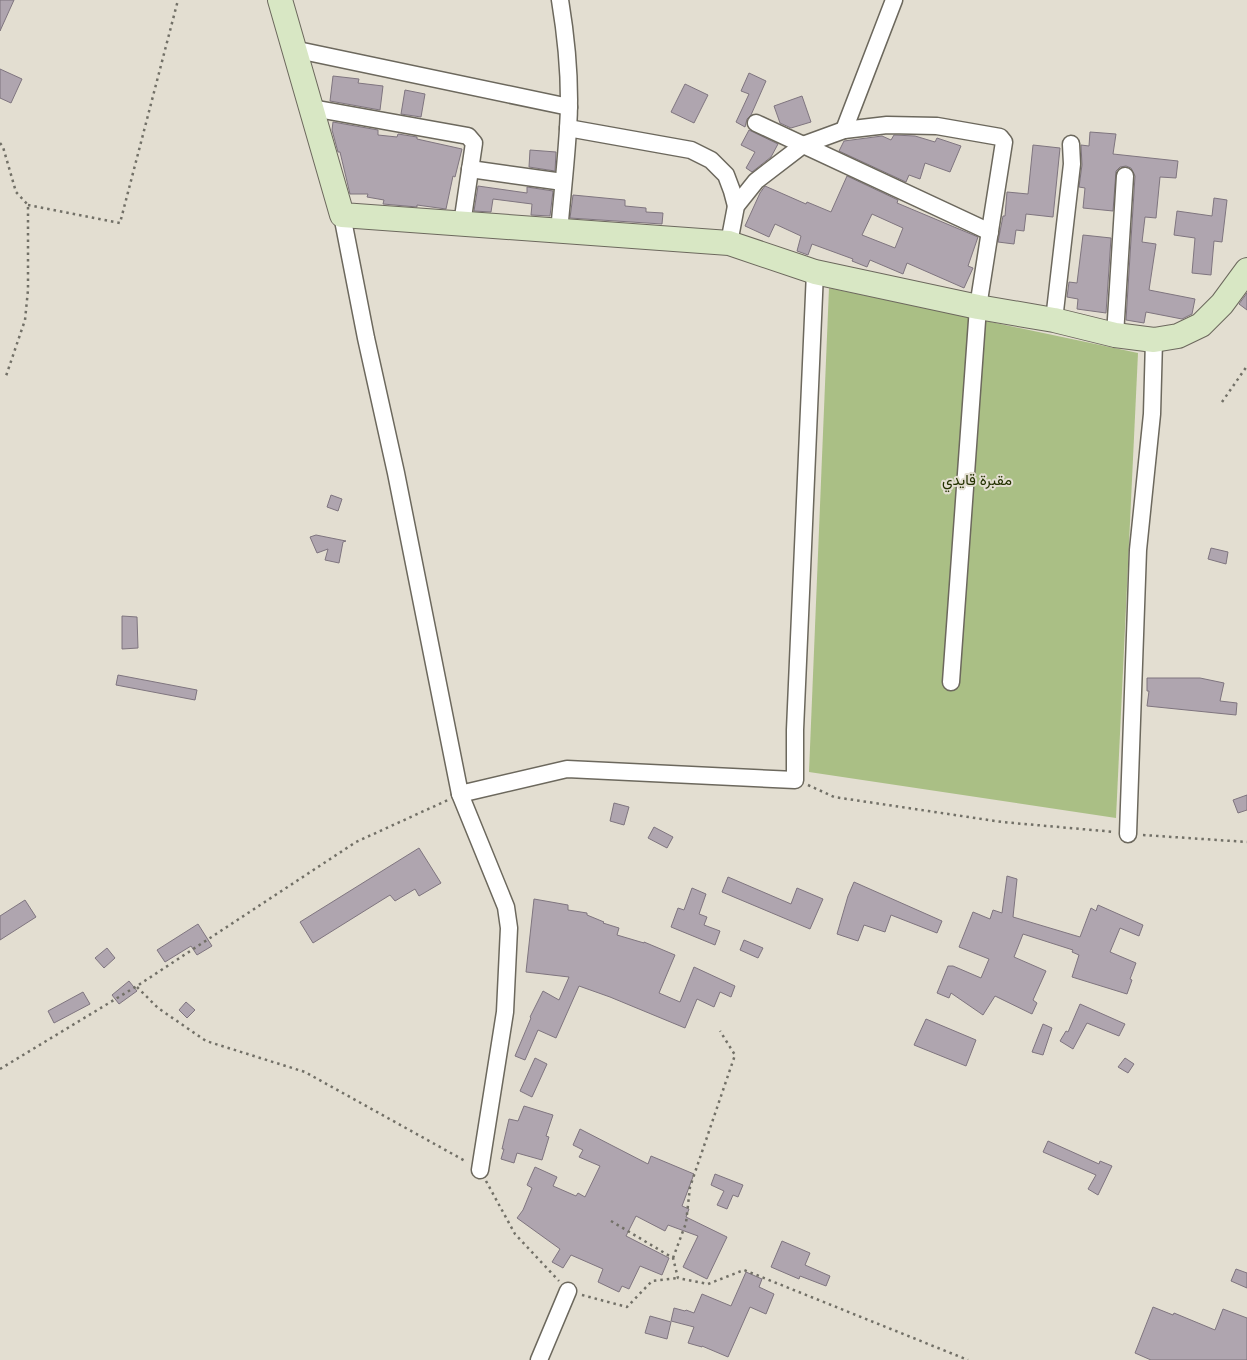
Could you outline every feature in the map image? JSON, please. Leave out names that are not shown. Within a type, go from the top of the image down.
[{"type":"street","points":[[280,0],[342,215],[460,794],[506,907],[509,928],[505,1012],[480,1170]]},
{"type":"street","points":[[559,232],[569,107],[567,51],[560,0]]},
{"type":"street","points":[[844,130],[894,0]]},
{"type":"street","points":[[293,49],[569,107]]},
{"type":"street","points":[[312,108],[468,136],[474,143],[462,224]]},
{"type":"street","points":[[756,123],[990,232]]},
{"type":"street","points":[[736,206],[756,181],[803,145],[844,130],[887,125],[936,126],[1000,137],[1004,142],[978,307],[950,682]]},
{"type":"street","points":[[568,128],[691,150],[711,160],[726,175],[736,206],[729,243]]},
{"type":"street","points":[[1054,320],[1072,164],[1071,144]]},
{"type":"street","points":[[470,168],[564,182]]},
{"type":"street","points":[[1115,335],[1125,176]]},
{"type":"street","points":[[342,215],[729,243],[815,272],[978,307],[1054,320],[1115,335],[1154,340],[1178,336],[1201,325],[1222,304],[1247,270]]},
{"type":"street","points":[[460,794],[567,769],[796,780],[795,730],[815,272]]},
{"type":"street","points":[[1128,834],[1138,550],[1152,414],[1154,340]]},
{"type":"street","points":[[539,1360],[568,1291]]},
{"type":"path","points":[[0,142],[16,192],[28,205],[120,223],[178,0]]},
{"type":"path","points":[[5,379],[25,320],[28,290],[28,205]]},
{"type":"path","points":[[1222,402],[1247,366]]},
{"type":"path","points":[[796,780],[834,797],[1002,822],[1128,834],[1247,842]]},
{"type":"path","points":[[0,1069],[137,986],[356,842],[460,794]]},
{"type":"path","points":[[137,986],[158,1008],[206,1041],[305,1072],[480,1170],[515,1234],[568,1291],[627,1307],[652,1281],[678,1278],[708,1284],[744,1270],[968,1360]]},
{"type":"path","points":[[678,1278],[673,1258],[686,1223],[690,1187],[734,1055],[720,1031]]},
{"type":"path","points":[[611,1221],[673,1258]]},
{"type":"green space","name":"مقبرة قايدي","points":[[829,288],[1138,353],[1116,818],[809,772]]},
{"type":"building","points":[[0,0],[14,0],[0,31]]},
{"type":"building","points":[[0,69],[22,79],[11,103],[0,98]]},
{"type":"building","points":[[749,73],[766,81],[751,115],[747,119],[745,127],[736,122],[749,94],[741,91]]},
{"type":"building","points":[[333,76],[359,79],[358,83],[383,86],[380,110],[330,101]]},
{"type":"building","points":[[685,84],[708,95],[694,123],[671,112]]},
{"type":"building","points":[[405,90],[425,94],[421,117],[401,114]]},
{"type":"building","points":[[802,96],[811,122],[791,128],[780,123],[774,106]]},
{"type":"building","points":[[333,122],[378,130],[378,135],[397,137],[398,134],[417,137],[417,139],[462,149],[455,177],[453,176],[446,209],[417,205],[417,207],[383,204],[384,200],[367,197],[368,194],[350,194],[340,152],[338,152],[332,130]]},
{"type":"building","points":[[749,130],[778,144],[771,157],[752,172],[746,168],[755,152],[741,145]]},
{"type":"building","points":[[1090,132],[1116,134],[1113,154],[1178,161],[1176,178],[1160,177],[1156,218],[1145,217],[1142,242],[1156,244],[1149,290],[1195,299],[1192,314],[1182,319],[1146,312],[1144,323],[1126,320],[1135,176],[1131,168],[1126,166],[1120,167],[1116,171],[1113,211],[1083,208],[1085,188],[1079,187],[1082,165],[1081,145],[1089,146]]},
{"type":"building","points":[[894,135],[915,136],[935,142],[937,138],[961,146],[950,172],[925,163],[920,179],[909,175],[906,182],[839,151],[844,141],[882,136],[891,140]]},
{"type":"building","points":[[1033,145],[1060,148],[1053,217],[1026,214],[1024,231],[1016,230],[1014,244],[998,242],[1003,216],[1005,216],[1007,192],[1028,194]]},
{"type":"building","points":[[530,150],[556,152],[555,171],[529,167]]},
{"type":"building","points":[[847,176],[898,200],[897,203],[978,237],[968,266],[973,268],[964,288],[907,263],[903,274],[870,260],[867,267],[852,261],[853,259],[812,244],[808,255],[797,251],[801,236],[775,224],[769,237],[745,226],[765,186],[806,204],[807,202],[831,212]],"holes":[[[872,214],[903,228],[895,248],[862,235]]]},
{"type":"building","points":[[478,186],[527,193],[527,187],[553,191],[550,216],[531,215],[532,204],[493,199],[491,212],[474,211]]},
{"type":"building","points":[[573,195],[625,200],[625,206],[646,208],[646,212],[663,213],[662,224],[570,218]]},
{"type":"building","points":[[1214,198],[1227,200],[1222,242],[1214,241],[1211,275],[1192,273],[1195,238],[1174,235],[1177,211],[1212,216]]},
{"type":"building","points":[[1083,235],[1111,238],[1106,313],[1077,309],[1078,299],[1067,297],[1069,282],[1077,283]]},
{"type":"building","points":[[1247,293],[1247,310],[1239,304]]},
{"type":"building","points":[[331,495],[342,499],[338,511],[327,507]]},
{"type":"building","points":[[316,535],[346,541],[343,542],[339,563],[325,560],[328,549],[317,553],[310,537]]},
{"type":"building","points":[[1211,548],[1228,552],[1226,564],[1208,559]]},
{"type":"building","points":[[122,616],[137,617],[138,648],[122,649]]},
{"type":"building","points":[[118,675],[197,690],[195,700],[116,685]]},
{"type":"building","points":[[1147,678],[1200,678],[1224,683],[1220,701],[1237,703],[1236,715],[1147,706],[1149,691],[1147,691]]},
{"type":"building","points":[[1247,795],[1247,810],[1238,813],[1233,800]]},
{"type":"building","points":[[614,803],[629,807],[624,825],[610,821]]},
{"type":"building","points":[[654,827],[673,837],[667,848],[648,838]]},
{"type":"building","points":[[419,848],[441,883],[419,896],[415,889],[395,901],[390,895],[313,943],[300,922]]},
{"type":"building","points":[[1007,876],[1017,879],[1013,917],[1080,937],[1091,908],[1096,911],[1098,905],[1143,925],[1139,936],[1120,928],[1110,952],[1136,963],[1127,994],[1072,977],[1079,955],[1072,952],[1073,950],[1023,934],[1014,957],[1046,971],[1033,1000],[1037,1003],[1032,1014],[995,996],[983,1015],[951,993],[949,998],[937,993],[948,966],[953,966],[981,978],[989,959],[959,947],[973,912],[990,919],[993,910],[1002,913]]},
{"type":"building","points":[[728,877],[791,904],[797,888],[823,899],[810,929],[722,892]]},
{"type":"building","points":[[854,882],[942,921],[937,933],[891,915],[885,932],[864,925],[858,941],[837,934]]},
{"type":"building","points":[[692,888],[706,894],[699,914],[707,917],[704,925],[720,931],[715,945],[671,927],[678,908],[684,910]]},
{"type":"building","points":[[534,899],[568,905],[568,910],[587,913],[587,915],[603,923],[619,928],[617,935],[644,942],[675,955],[659,993],[680,1002],[694,967],[735,986],[731,997],[720,992],[714,1007],[697,999],[685,1028],[579,986],[556,1038],[538,1030],[525,1060],[515,1056],[530,1017],[543,991],[559,1000],[569,977],[526,972]]},
{"type":"building","points":[[25,900],[36,917],[0,940],[0,916]]},
{"type":"building","points":[[198,924],[212,946],[197,955],[191,946],[165,962],[157,950]]},
{"type":"building","points":[[744,940],[763,948],[758,958],[740,950]]},
{"type":"building","points":[[107,948],[115,958],[104,968],[95,958]]},
{"type":"building","points":[[129,981],[137,991],[119,1004],[112,995]]},
{"type":"building","points":[[83,992],[90,1004],[54,1023],[48,1011]]},
{"type":"building","points":[[186,1002],[195,1010],[187,1018],[179,1010]]},
{"type":"building","points":[[1080,1004],[1125,1024],[1119,1036],[1087,1023],[1073,1049],[1060,1041],[1066,1031],[1068,1032]]},
{"type":"building","points":[[926,1019],[976,1040],[966,1066],[914,1045]]},
{"type":"building","points":[[1043,1024],[1052,1028],[1043,1055],[1032,1052]]},
{"type":"building","points":[[535,1058],[547,1064],[532,1097],[520,1091]]},
{"type":"building","points":[[1125,1058],[1134,1064],[1128,1073],[1118,1067]]},
{"type":"building","points":[[524,1106],[553,1115],[546,1136],[549,1137],[542,1160],[517,1153],[514,1163],[501,1159],[504,1149],[502,1149],[509,1119],[518,1121]]},
{"type":"building","points":[[580,1129],[648,1164],[651,1156],[694,1174],[682,1206],[689,1209],[686,1217],[727,1237],[707,1279],[683,1267],[698,1236],[668,1225],[665,1231],[636,1216],[626,1236],[669,1258],[662,1275],[640,1266],[629,1289],[622,1286],[619,1292],[598,1282],[603,1269],[571,1255],[563,1268],[552,1262],[560,1249],[517,1218],[523,1210],[532,1188],[527,1185],[535,1167],[557,1177],[553,1186],[576,1196],[578,1193],[585,1197],[600,1166],[579,1157],[583,1150],[573,1145]]},
{"type":"building","points":[[1048,1141],[1099,1164],[1100,1161],[1112,1166],[1098,1195],[1088,1189],[1096,1175],[1043,1152]]},
{"type":"building","points":[[715,1174],[743,1185],[738,1197],[733,1195],[727,1209],[717,1205],[724,1191],[711,1185]]},
{"type":"building","points":[[782,1241],[810,1253],[805,1265],[830,1276],[826,1286],[800,1276],[799,1279],[771,1267]]},
{"type":"building","points":[[1236,1269],[1247,1273],[1247,1288],[1231,1281]]},
{"type":"building","points":[[746,1272],[762,1279],[759,1287],[774,1294],[766,1314],[750,1307],[728,1357],[702,1346],[688,1343],[694,1327],[671,1321],[674,1308],[694,1313],[702,1294],[731,1306]]},
{"type":"building","points":[[1153,1307],[1173,1315],[1174,1313],[1215,1330],[1223,1309],[1247,1318],[1247,1360],[1151,1360],[1135,1353]]},
{"type":"building","points":[[650,1316],[671,1322],[667,1339],[645,1333]]}]
